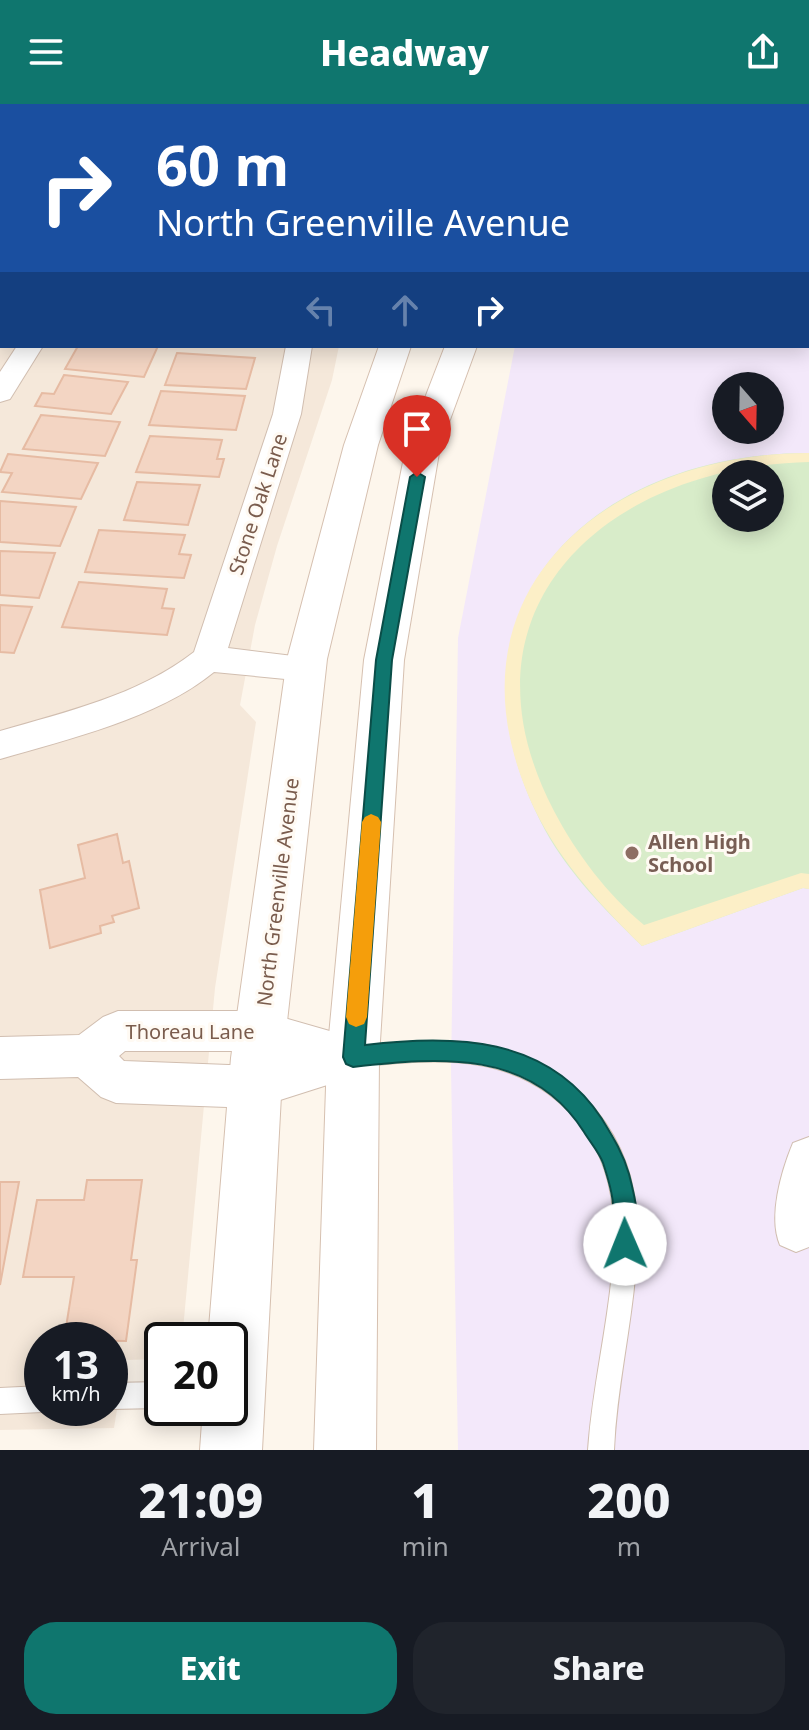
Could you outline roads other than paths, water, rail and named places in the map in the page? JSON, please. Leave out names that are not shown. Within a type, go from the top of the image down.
[{"type":"main road","name":"North Greenville Avenue","points":[[238,1322],[260,1031],[306,668],[361,445],[394,348]]},
{"type":"main road","points":[[345,1450],[353,1057],[384,660],[423,447],[460,348]]},
{"type":"main road","name":"North Greenville Avenue","points":[[231,1450],[232,1426]]},
{"type":"street","points":[[0,393],[29,348]]},
{"type":"street","name":"Stone Oak Lane","points":[[208,659],[287,414],[299,348]]},
{"type":"street","points":[[0,745],[101,716],[188,675],[208,659],[306,668]]},
{"type":"street","name":"Thoreau Lane","points":[[86,1056],[118,1031],[260,1031],[353,1057]]},
{"type":"street","points":[[0,1058],[86,1056],[116,1082],[255,1087],[353,1057]]},
{"type":"street","points":[[796,1229],[809,1159]]},
{"type":"lane","points":[[353,1057],[442,1050],[483,1053],[520,1062],[550,1078],[580,1104],[604,1139],[620,1178],[625,1223],[603,1399],[601,1450]]},
{"type":"lane","points":[[0,1401],[24,1400]]},
{"type":"place","name":"Allen High School","points":[[632,853]]}]
